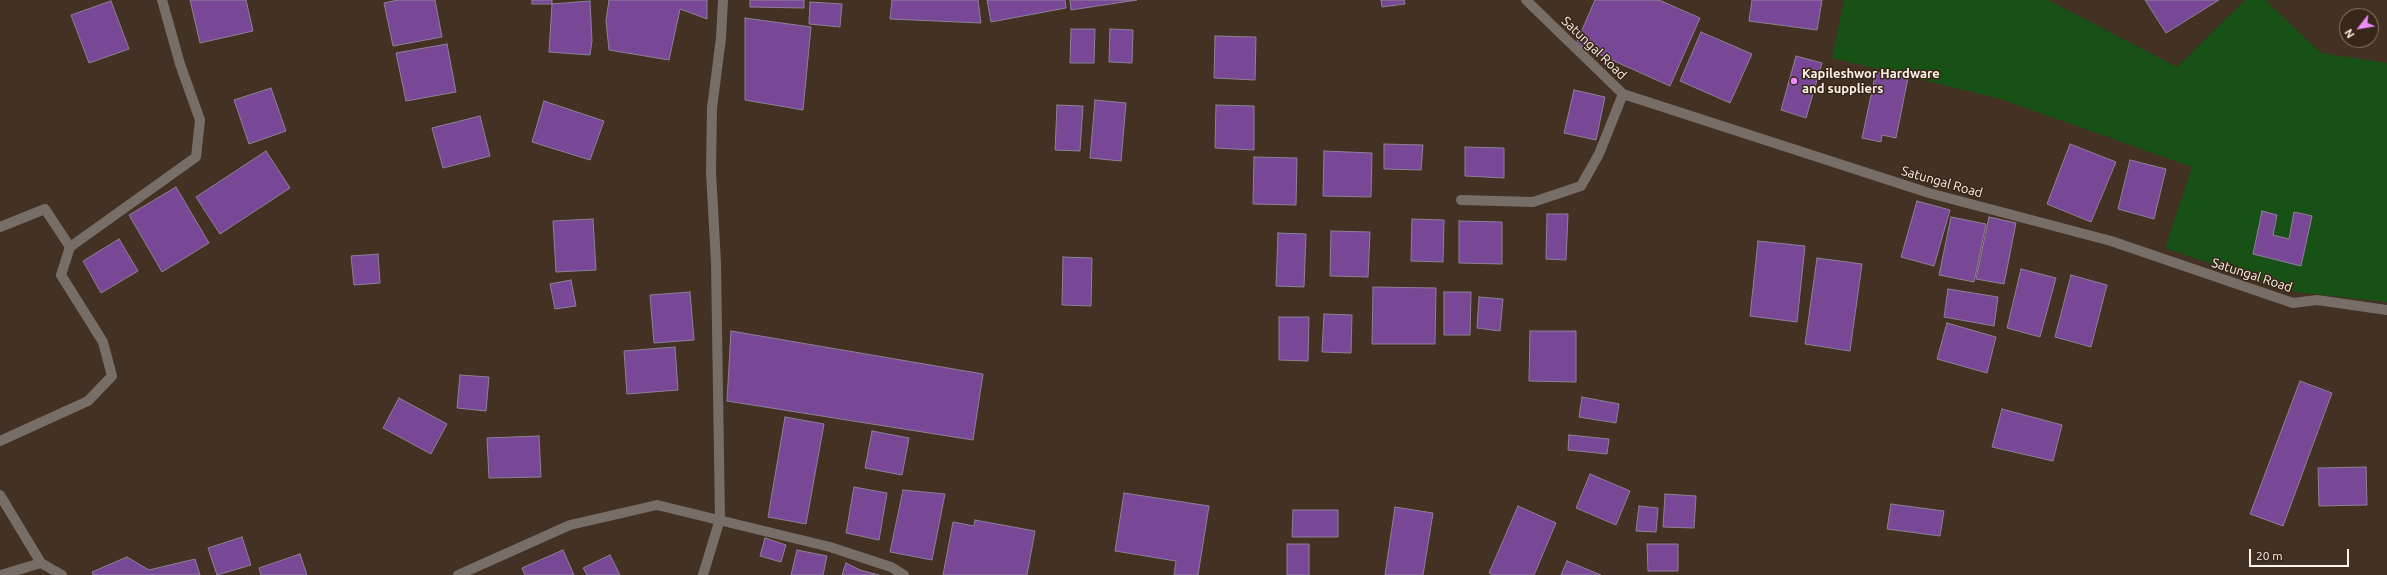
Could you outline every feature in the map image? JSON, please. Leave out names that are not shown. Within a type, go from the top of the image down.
[{"type":"street","points":[[0,441],[88,401],[112,376],[103,342],[61,275],[70,247],[196,157],[200,120],[180,64],[162,0]]},
{"type":"street","points":[[703,575],[720,519],[716,263],[710,172],[712,108],[721,38],[723,0]]},
{"type":"street","name":"Satungal Road","points":[[1526,0],[1623,94],[1930,193],[2111,241],[2293,303],[2317,300],[2387,310]]},
{"type":"street","points":[[1461,200],[1533,202],[1581,186],[1599,154],[1623,94]]},
{"type":"street","points":[[0,227],[45,209],[70,247]]},
{"type":"street","points":[[0,495],[41,563],[62,575]]},
{"type":"street","points":[[458,575],[570,525],[657,505],[720,519],[830,547],[891,567],[904,575]]},
{"type":"street","points":[[1,575],[41,563]]},
{"type":"green space","points":[[1844,0],[2048,0],[2177,67],[2245,0],[2265,0],[2321,53],[2387,63],[2387,302],[2295,292],[2165,248],[2192,167],[2001,99],[1832,58]]},
{"type":"building","points":[[190,0],[246,0],[253,31],[200,43]]},
{"type":"building","points":[[398,0],[435,0],[442,37],[393,46],[384,3]]},
{"type":"building","points":[[532,0],[552,0],[552,4],[532,4]]},
{"type":"building","points":[[609,0],[707,0],[707,19],[680,9],[669,60],[609,50],[606,21]]},
{"type":"building","points":[[750,0],[804,0],[804,8],[750,7]]},
{"type":"building","points":[[892,0],[978,0],[981,23],[890,19]]},
{"type":"building","points":[[987,0],[1065,0],[1066,8],[991,22]]},
{"type":"building","points":[[1070,0],[1137,0],[1071,10]]},
{"type":"building","points":[[1381,0],[1404,0],[1405,4],[1382,7]]},
{"type":"building","points":[[1595,0],[1659,0],[1700,18],[1670,86],[1576,44]]},
{"type":"building","points":[[1752,0],[1822,0],[1817,30],[1749,21]]},
{"type":"building","points":[[2145,0],[2219,0],[2166,33]]},
{"type":"building","points":[[111,1],[129,49],[89,63],[71,15]]},
{"type":"building","points":[[590,1],[592,41],[590,55],[549,52],[552,4]]},
{"type":"building","points":[[810,2],[842,4],[840,27],[809,24]]},
{"type":"building","points":[[745,18],[811,27],[803,110],[745,100]]},
{"type":"building","points":[[1071,29],[1095,29],[1094,63],[1070,63]]},
{"type":"building","points":[[1110,29],[1133,30],[1132,63],[1109,62]]},
{"type":"building","points":[[1701,32],[1752,54],[1730,103],[1680,81]]},
{"type":"building","points":[[1215,36],[1256,37],[1255,80],[1214,78]]},
{"type":"building","points":[[447,44],[456,92],[406,101],[396,53]]},
{"type":"building","points":[[1796,56],[1822,63],[1806,118],[1781,110]]},
{"type":"building","points":[[1876,72],[1908,78],[1896,138],[1882,135],[1881,142],[1862,138]]},
{"type":"building","points":[[271,88],[286,131],[249,144],[234,100]]},
{"type":"building","points":[[1574,90],[1605,97],[1596,140],[1564,133]]},
{"type":"building","points":[[1095,100],[1126,103],[1121,161],[1090,158]]},
{"type":"building","points":[[544,101],[604,121],[590,160],[532,142]]},
{"type":"building","points":[[1057,105],[1083,106],[1080,151],[1055,150]]},
{"type":"building","points":[[1216,105],[1254,106],[1254,150],[1215,148]]},
{"type":"building","points":[[480,116],[490,156],[443,168],[432,128]]},
{"type":"building","points":[[1384,144],[1423,145],[1421,170],[1384,169]]},
{"type":"building","points":[[2070,144],[2116,162],[2091,222],[2047,204]]},
{"type":"building","points":[[1465,147],[1504,148],[1504,178],[1465,176]]},
{"type":"building","points":[[266,151],[290,188],[220,234],[196,197]]},
{"type":"building","points":[[1324,151],[1372,153],[1371,197],[1323,196]]},
{"type":"building","points":[[1254,157],[1297,158],[1296,205],[1253,204]]},
{"type":"building","points":[[2130,160],[2166,169],[2154,219],[2118,209]]},
{"type":"building","points":[[176,187],[209,243],[162,272],[129,215]]},
{"type":"building","points":[[1917,201],[1950,210],[1934,266],[1901,257]]},
{"type":"building","points":[[2262,211],[2277,215],[2273,235],[2289,239],[2294,212],[2312,216],[2301,266],[2253,254]]},
{"type":"building","points":[[1547,214],[1568,214],[1566,260],[1546,259]]},
{"type":"building","points":[[1951,217],[1986,224],[1974,282],[1939,275]]},
{"type":"building","points":[[1989,217],[2016,223],[2004,284],[1976,279]]},
{"type":"building","points":[[593,219],[596,270],[556,272],[553,221]]},
{"type":"building","points":[[1412,219],[1444,220],[1443,262],[1411,261]]},
{"type":"building","points":[[1459,221],[1502,222],[1502,264],[1459,263]]},
{"type":"building","points":[[1331,231],[1370,232],[1368,277],[1330,276]]},
{"type":"building","points":[[1278,233],[1306,234],[1304,287],[1276,286]]},
{"type":"building","points":[[119,239],[138,271],[101,293],[83,261]]},
{"type":"building","points":[[1758,241],[1805,246],[1797,322],[1750,316]]},
{"type":"building","points":[[378,254],[380,283],[354,285],[351,256]]},
{"type":"building","points":[[1063,257],[1092,258],[1091,306],[1062,305]]},
{"type":"building","points":[[1817,258],[1862,264],[1850,351],[1805,344]]},
{"type":"building","points":[[2021,269],[2056,278],[2040,337],[2007,328]]},
{"type":"building","points":[[2071,275],[2107,285],[2091,347],[2055,337]]},
{"type":"building","points":[[571,280],[576,306],[555,309],[550,284]]},
{"type":"building","points":[[1373,287],[1436,288],[1435,344],[1372,344]]},
{"type":"building","points":[[1948,289],[1998,297],[1994,326],[1944,317]]},
{"type":"building","points":[[690,292],[694,340],[654,343],[650,295]]},
{"type":"building","points":[[1444,292],[1471,292],[1470,335],[1444,335]]},
{"type":"building","points":[[1479,297],[1503,299],[1500,331],[1477,328]]},
{"type":"building","points":[[1324,314],[1352,315],[1351,353],[1322,352]]},
{"type":"building","points":[[1279,317],[1309,317],[1308,361],[1279,360]]},
{"type":"building","points":[[1947,323],[1996,337],[1987,373],[1937,359]]},
{"type":"building","points":[[731,331],[983,374],[973,440],[727,401]]},
{"type":"building","points":[[1530,331],[1576,331],[1576,382],[1529,381]]},
{"type":"building","points":[[675,347],[678,390],[627,394],[624,351]]},
{"type":"building","points":[[460,375],[489,377],[486,411],[457,408]]},
{"type":"building","points":[[2300,381],[2332,393],[2283,526],[2250,514]]},
{"type":"building","points":[[1582,397],[1619,404],[1616,423],[1579,417]]},
{"type":"building","points":[[399,398],[447,424],[431,454],[383,428]]},
{"type":"building","points":[[2002,409],[2062,425],[2053,461],[1992,447]]},
{"type":"building","points":[[785,417],[824,424],[806,524],[768,517]]},
{"type":"building","points":[[872,431],[909,438],[902,475],[865,468]]},
{"type":"building","points":[[1569,435],[1609,439],[1607,454],[1568,450]]},
{"type":"building","points":[[539,436],[541,477],[489,478],[487,438]]},
{"type":"building","points":[[2366,467],[2367,505],[2319,506],[2318,468]]},
{"type":"building","points":[[1590,474],[1630,491],[1616,525],[1576,508]]},
{"type":"building","points":[[854,487],[887,493],[879,540],[846,533]]},
{"type":"building","points":[[903,490],[945,494],[932,560],[890,552]]},
{"type":"building","points":[[1124,493],[1209,506],[1198,575],[1174,575],[1176,561],[1115,551]]},
{"type":"building","points":[[1665,494],[1696,496],[1694,528],[1663,527]]},
{"type":"building","points":[[1891,504],[1944,511],[1940,536],[1887,529]]},
{"type":"building","points":[[1518,506],[1556,523],[1534,575],[1493,575],[1489,573]]},
{"type":"building","points":[[1639,506],[1658,508],[1656,532],[1636,531]]},
{"type":"building","points":[[1395,507],[1433,513],[1423,575],[1385,575]]},
{"type":"building","points":[[1293,510],[1338,510],[1338,537],[1292,537]]},
{"type":"building","points":[[975,520],[1035,531],[1027,575],[943,575],[953,522],[974,526]]},
{"type":"building","points":[[242,537],[251,565],[217,575],[208,548]]},
{"type":"building","points":[[765,538],[786,545],[781,562],[760,556]]},
{"type":"building","points":[[1287,544],[1309,544],[1309,575],[1287,575]]},
{"type":"building","points":[[1647,544],[1678,544],[1678,571],[1648,571]]},
{"type":"building","points":[[563,550],[574,575],[525,575],[522,568]]},
{"type":"building","points":[[797,550],[827,556],[823,575],[791,575]]},
{"type":"building","points":[[300,554],[307,575],[261,575],[259,568]]},
{"type":"building","points":[[610,555],[620,575],[587,575],[583,568]]},
{"type":"building","points":[[127,557],[149,570],[195,559],[200,575],[93,575],[92,572]]},
{"type":"building","points":[[1567,561],[1601,575],[1561,575]]},
{"type":"building","points":[[846,563],[860,570],[879,575],[842,575]]},
{"type":"place","name":"Kapileshwor Hardware and suppliers","points":[[1794,81]]}]
